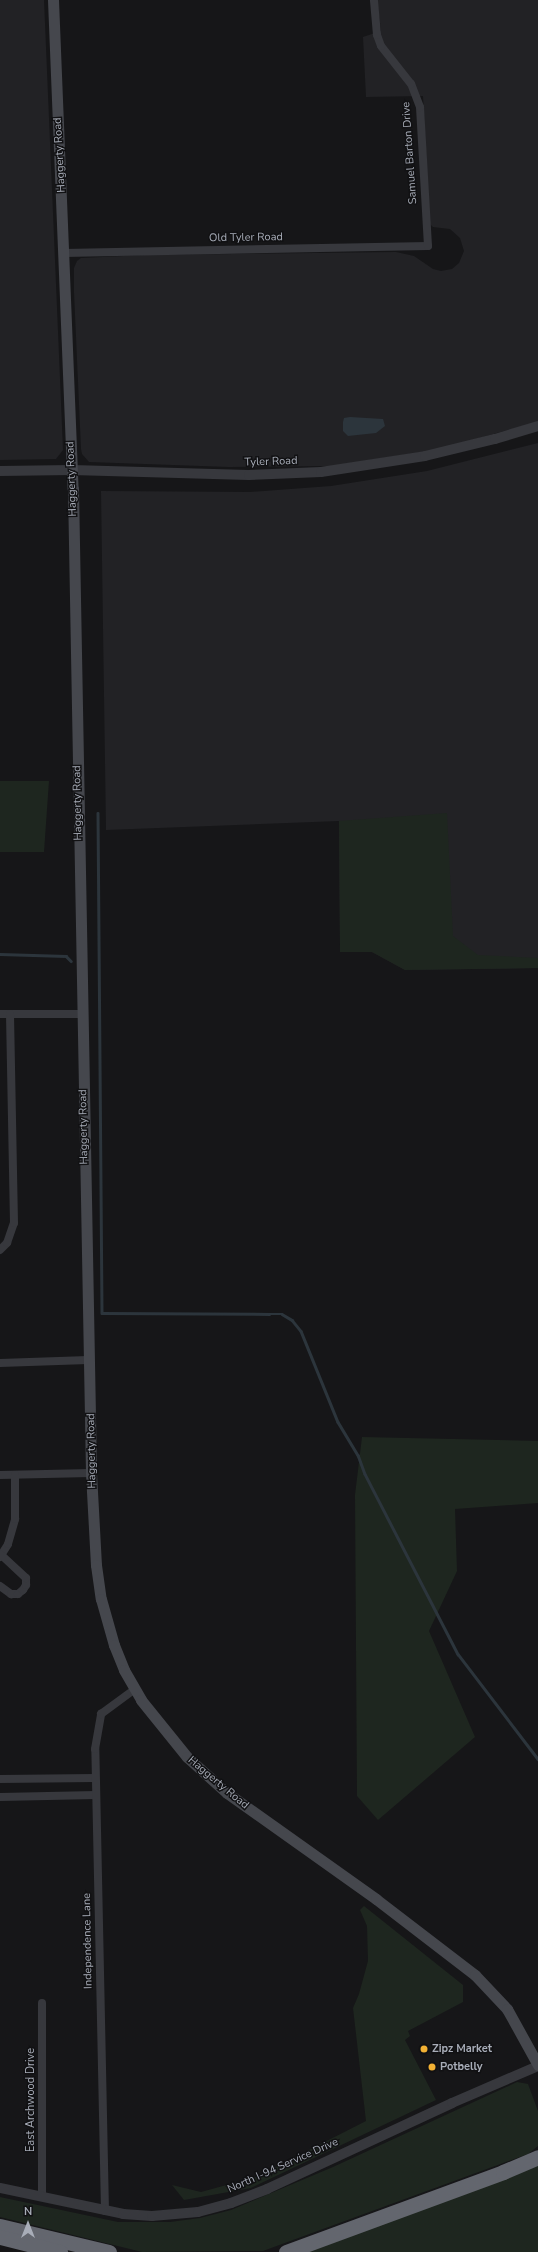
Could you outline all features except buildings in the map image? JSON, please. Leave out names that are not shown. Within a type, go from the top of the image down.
[{"type":"highway","points":[[286,2252],[538,2157]]},
{"type":"highway","points":[[0,2226],[109,2252]]},
{"type":"highway","points":[[0,2236],[60,2252]]},
{"type":"main road","name":"Haggerty Road","points":[[53,0],[72,470],[91,1473],[96,1565],[101,1600],[114,1645],[135,1689],[174,1742],[200,1770],[227,1793],[376,1899],[480,1980],[507,2009],[538,2065]]},
{"type":"street","name":"Samuel Barton Drive","points":[[374,0],[377,35],[381,46],[411,84],[420,107],[428,246]]},
{"type":"street","name":"Old Tyler Road","points":[[64,253],[428,246]]},
{"type":"street","name":"Tyler Road","points":[[0,471],[72,470],[249,476],[321,472],[432,455],[538,426]]},
{"type":"street","points":[[0,1014],[82,1014]]},
{"type":"street","points":[[3,1247],[14,1223],[10,1014]]},
{"type":"street","points":[[0,1363],[88,1360]]},
{"type":"street","points":[[0,1475],[91,1473]]},
{"type":"street","points":[[0,1586],[11,1594],[18,1594],[26,1585],[26,1578],[1,1556],[12,1533],[14,1519],[15,1475]]},
{"type":"street","name":"Independence Lane","points":[[105,2211],[95,1778],[96,1735],[101,1714],[135,1689]]},
{"type":"street","points":[[0,1779],[95,1778]]},
{"type":"street","points":[[0,1797],[96,1795]]},
{"type":"street","name":"East Archwood Drive","points":[[42,2003],[42,2197]]},
{"type":"street","name":"North I-94 Service Drive","points":[[0,2188],[105,2211],[138,2216],[166,2216],[198,2212],[231,2204],[538,2065]]},
{"type":"shaded area","points":[[0,0],[44,0],[63,450],[56,459],[0,460]]},
{"type":"shaded area","points":[[377,0],[538,0],[538,422],[435,450],[331,466],[229,467],[89,462],[82,454],[81,449],[74,292],[74,268],[77,261],[81,258],[145,255],[396,252],[414,256],[433,269],[441,271],[452,269],[459,263],[464,251],[460,238],[450,229],[433,227],[430,224],[423,96],[366,97],[363,37],[381,31]]},
{"type":"shaded area","points":[[344,418],[383,419],[385,426],[376,433],[348,436],[343,431],[343,422]]},
{"type":"shaded area","points":[[538,443],[538,968],[405,970],[372,952],[340,952],[339,821],[106,830],[101,491],[250,492],[331,486],[427,471]]},
{"type":"shaded area","points":[[0,781],[49,781],[44,852],[0,852]]},
{"type":"shaded area","points":[[447,813],[453,936],[478,955],[538,958],[538,968],[405,970],[372,952],[340,952],[339,821]]},
{"type":"shaded area","points":[[362,1437],[538,1441],[538,1503],[455,1509],[457,1571],[429,1631],[475,1737],[378,1820],[357,1796],[355,1495]]},
{"type":"shaded area","points":[[364,1906],[463,1985],[463,2002],[408,2031],[410,2036],[405,2040],[436,2100],[251,2188],[184,2200],[172,2185],[201,2192],[256,2177],[366,2121],[353,2008],[359,1994],[368,1961],[367,1926],[360,1910]]},
{"type":"shaded area","points":[[517,2082],[528,2084],[538,2111],[538,2146],[528,2154],[263,2251],[142,2252],[0,2217],[0,2197],[118,2222],[170,2222],[200,2218],[231,2210],[333,2167]]},
{"type":"shaded area","points":[[538,2164],[538,2252],[302,2252]]},
{"type":"waterway","points":[[98,813],[102,1313],[282,1314],[292,1320],[301,1331],[338,1422],[358,1455],[365,1474],[458,1654],[538,1759]]},
{"type":"waterway","points":[[0,954],[66,956],[71,961]]},
{"type":"place","name":"Zipz Market","points":[[424,2049]]},
{"type":"place","name":"Potbelly","points":[[432,2067]]}]
